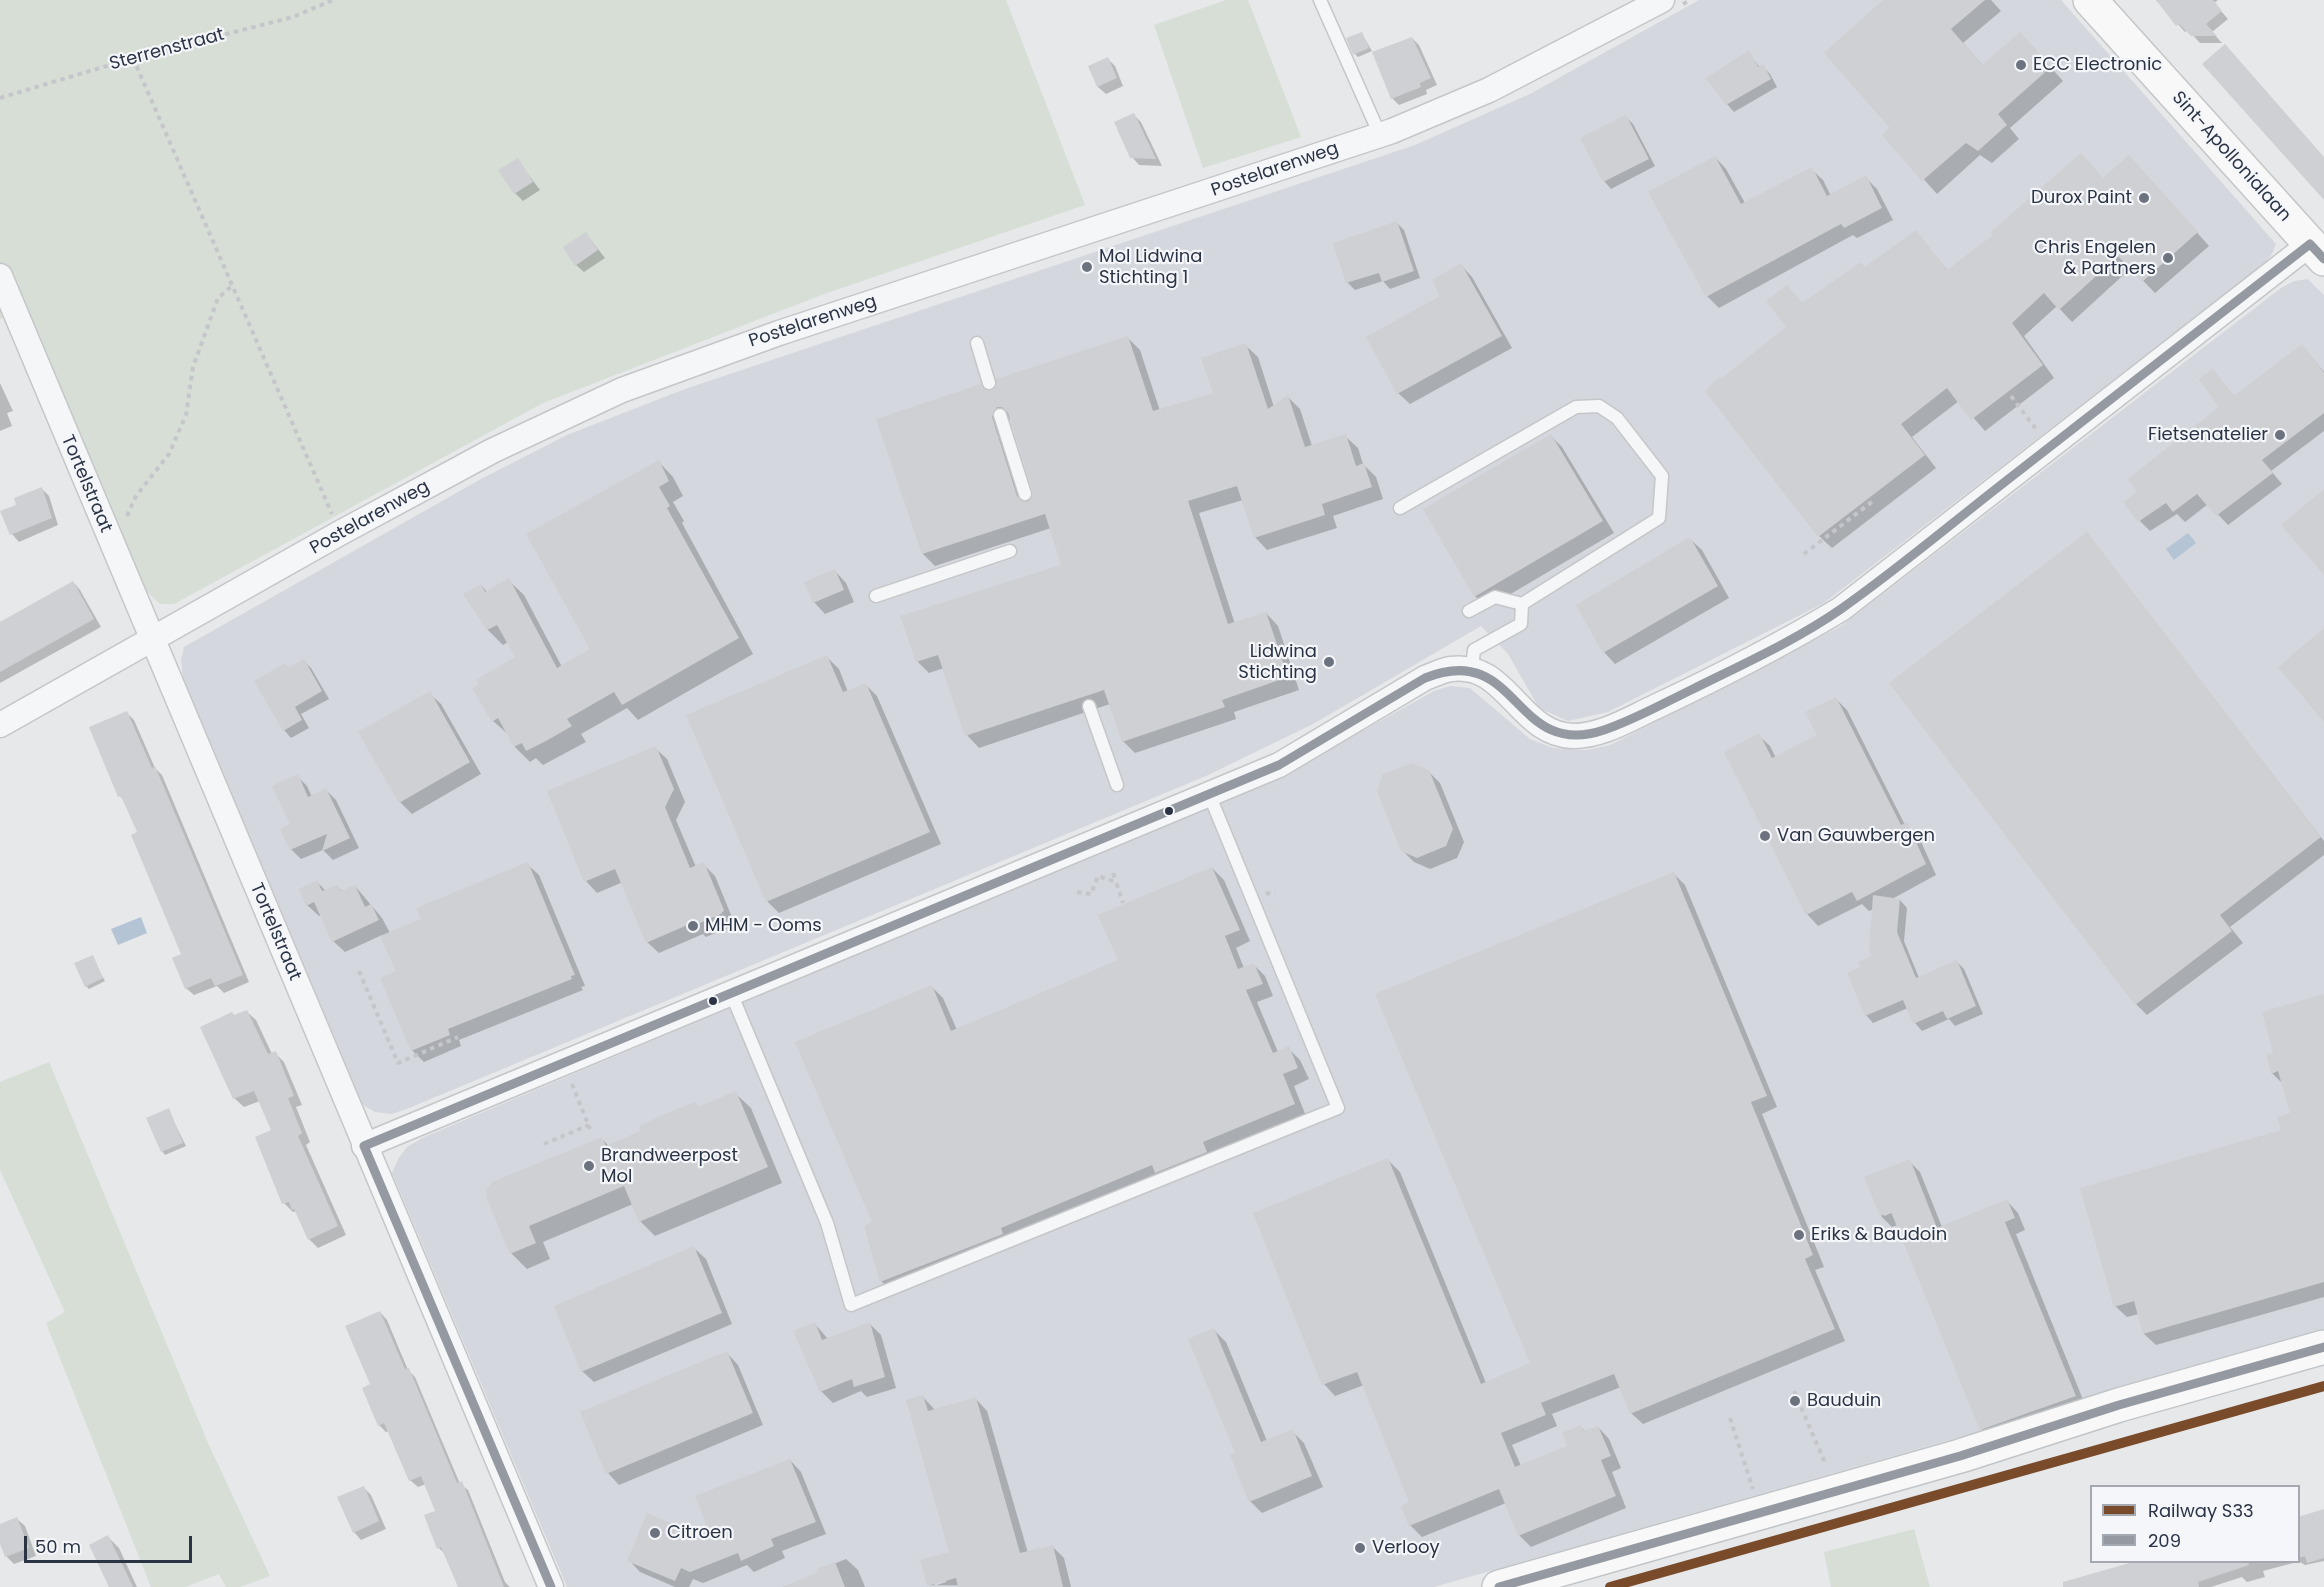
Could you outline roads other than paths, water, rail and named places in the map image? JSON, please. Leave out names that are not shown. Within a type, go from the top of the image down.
[{"type":"main road","name":"Sint-Apollonialaan","points":[[2090,0],[2317,252]]},
{"type":"main road","points":[[1499,1587],[1837,1491],[2119,1405],[2324,1347]]},
{"type":"street","name":"Postelarenweg","points":[[0,725],[340,533],[554,420],[667,373],[1380,135],[1489,90],[1672,3]]},
{"type":"street","points":[[364,1146],[1279,765],[1425,678],[1450,669],[1472,669],[1490,677],[1523,713],[1554,734],[1574,736],[1611,728],[1776,647],[1841,609],[2050,448],[2317,252]]},
{"type":"street","name":"Tortelstraat","points":[[0,276],[112,548],[551,1587]]},
{"type":"lane","points":[[1320,0],[1380,135]]},
{"type":"lane","points":[[976,343],[989,383]]},
{"type":"lane","points":[[1400,508],[1576,407],[1599,406],[1617,418],[1662,476],[1659,518],[1522,604],[1495,597],[1469,611]]},
{"type":"lane","points":[[1000,415],[1025,494]]},
{"type":"lane","points":[[876,596],[1010,551]]},
{"type":"lane","points":[[1472,669],[1474,650],[1521,624],[1522,604]]},
{"type":"lane","points":[[1089,706],[1117,785]]},
{"type":"lane","points":[[731,993],[827,1223],[851,1305],[1338,1108],[1209,794]]},
{"type":"water","points":[[2188,533],[2196,543],[2174,560],[2166,549]]},
{"type":"water","points":[[141,917],[147,933],[118,945],[111,929]]},
{"type":"rail line","name":"S33","points":[[1610,1587],[2324,1386]]},
{"type":"place","name":"ECC Electronic","points":[[2021,65]]},
{"type":"place","name":"Durox Paint","points":[[2144,198]]},
{"type":"place","name":"Chris Engelen & Partners","points":[[2168,258]]},
{"type":"place","name":"Mol Lidwina Stichting 1","points":[[1087,267]]},
{"type":"place","name":"Fietsenatelier","points":[[2280,435]]},
{"type":"place","name":"Lidwina Stichting","points":[[1329,662]]},
{"type":"place","name":"Van Gauwbergen","points":[[1765,836]]},
{"type":"place","name":"MHM - Ooms","points":[[693,926]]},
{"type":"place","name":"Brandweerpost Mol","points":[[589,1166]]},
{"type":"place","name":"Eriks & Baudoin","points":[[1799,1235]]},
{"type":"place","name":"Bauduin","points":[[1795,1401]]},
{"type":"place","name":"Citroen","points":[[655,1533]]},
{"type":"place","name":"Verlooy","points":[[1360,1548]]}]
